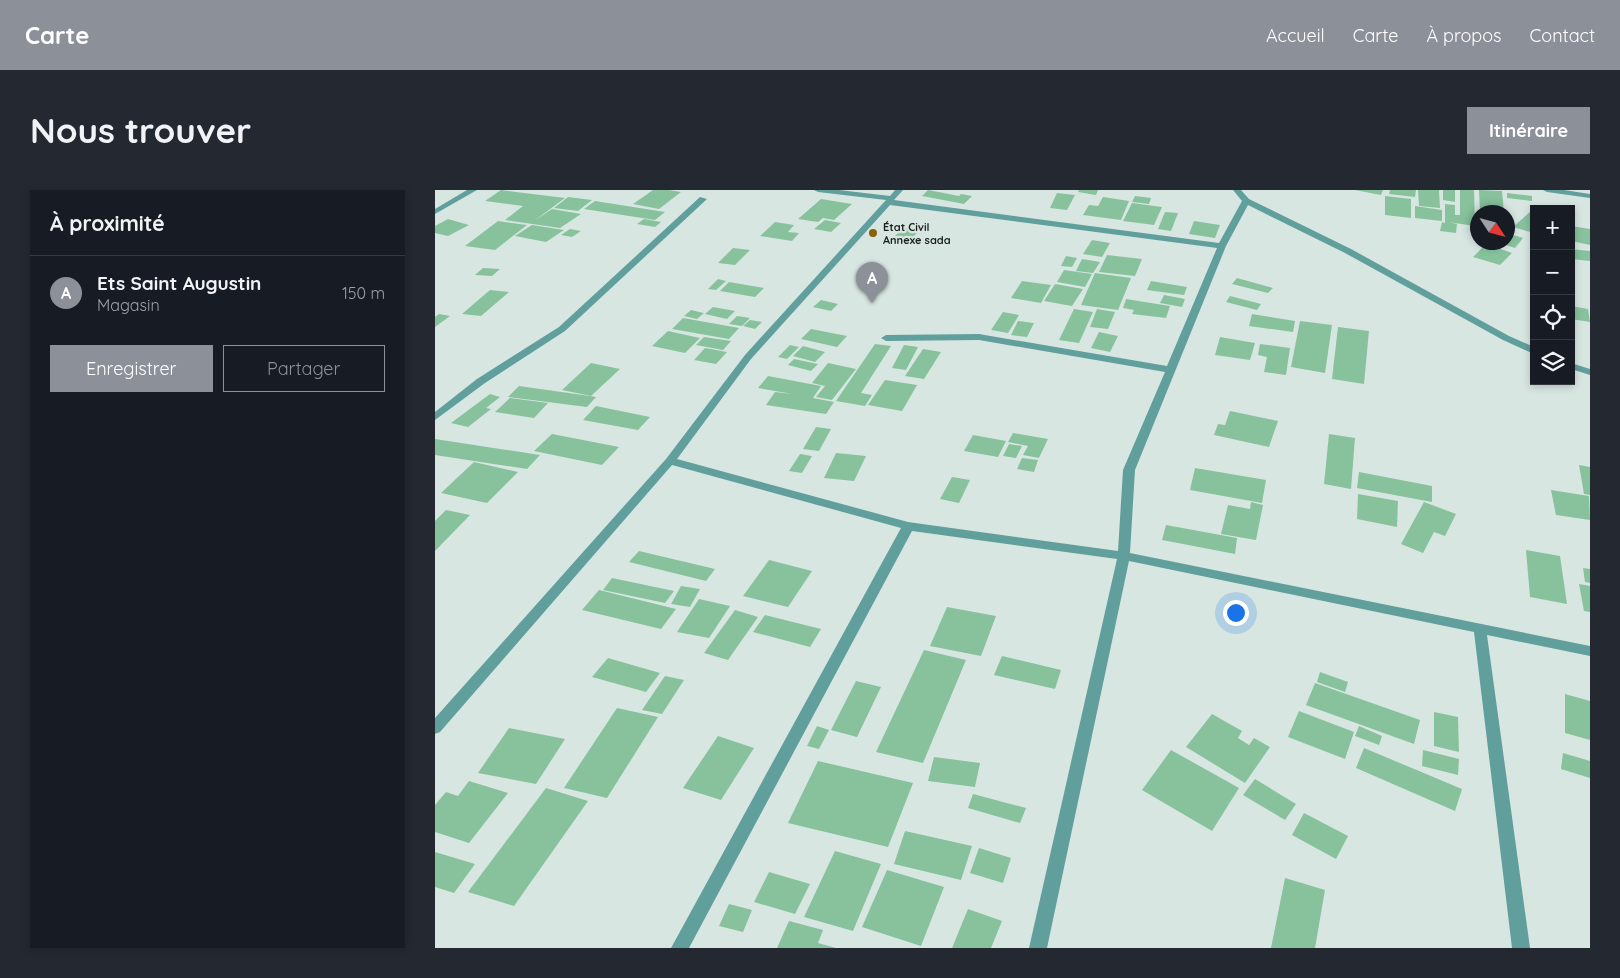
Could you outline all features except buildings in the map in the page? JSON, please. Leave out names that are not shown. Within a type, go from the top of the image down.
[{"type":"street","points":[[435,212],[473,190]]},
{"type":"street","points":[[818,190],[893,197],[1222,246]]},
{"type":"street","points":[[1237,190],[1247,201],[1348,251],[1506,338],[1530,349]]},
{"type":"street","points":[[1547,190],[1590,196]]},
{"type":"street","points":[[435,728],[670,461],[748,357],[893,197]]},
{"type":"street","points":[[435,417],[481,381],[562,329],[703,199]]},
{"type":"street","points":[[1038,948],[1124,556],[1129,470],[1222,246],[1247,201]]},
{"type":"street","points":[[886,338],[979,337],[1171,370]]},
{"type":"street","points":[[1575,367],[1590,372]]},
{"type":"street","points":[[670,461],[907,526],[1124,556],[1590,651]]},
{"type":"street","points":[[680,948],[907,526]]},
{"type":"street","points":[[1480,629],[1521,948]]},
{"type":"place","name":"État Civil Annexe sada","points":[[873,233]]},
{"type":"place","name":"Ets Saint Augustin","points":[[872,303]]}]
